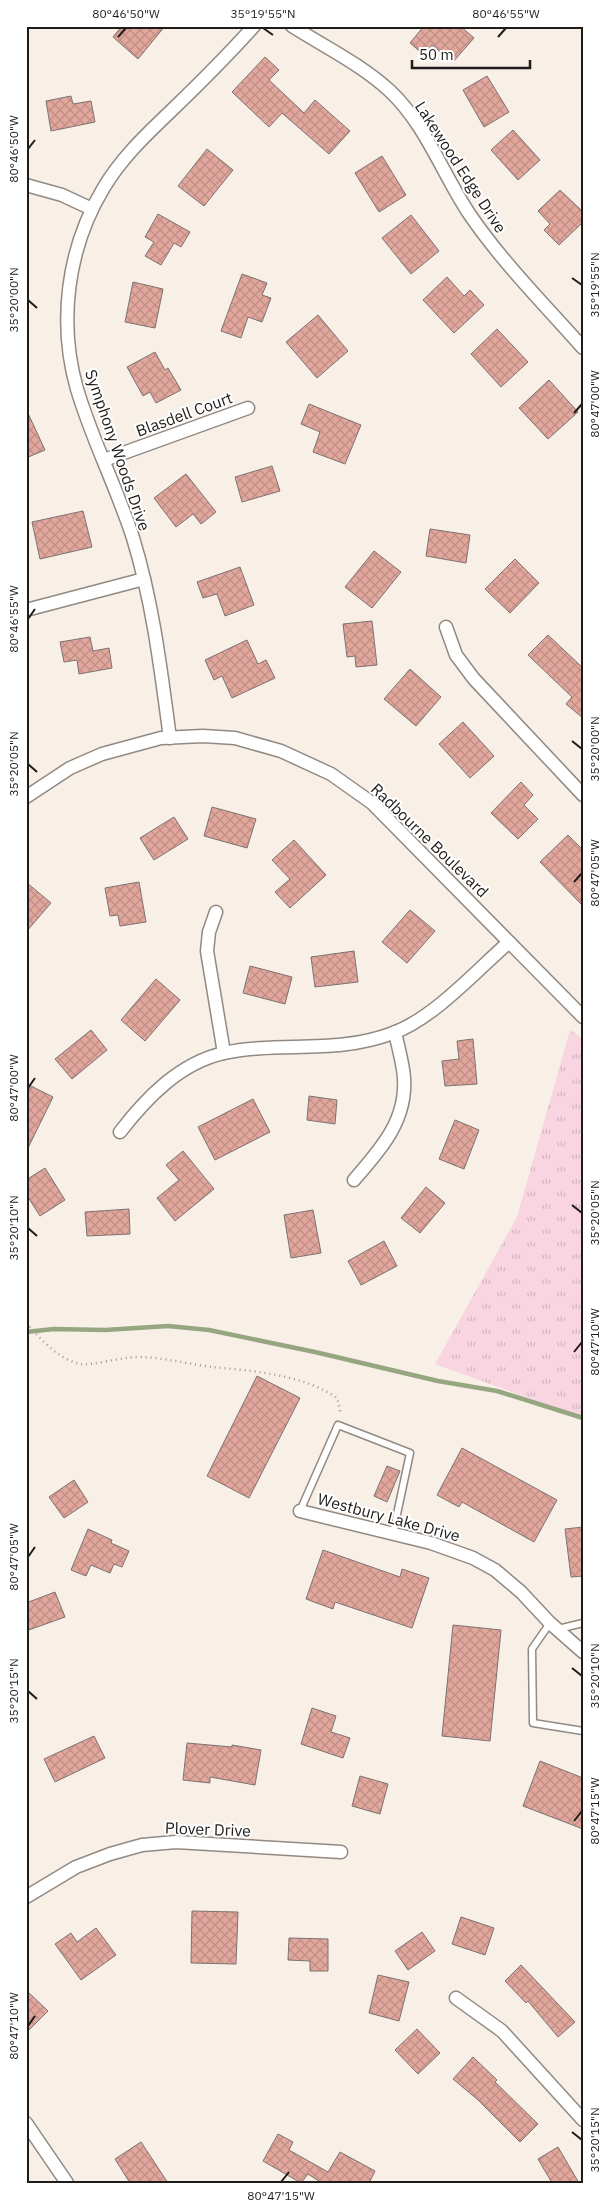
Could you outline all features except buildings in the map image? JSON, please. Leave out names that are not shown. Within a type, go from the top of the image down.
[{"type":"street","name":"Symphony Woods Drive","points":[[170,738],[159,655],[144,579],[132,537],[77,389],[70,354],[67,320],[69,289],[75,255],[92,209],[122,161],[230,53],[254,26]]},
{"type":"street","name":"Lakewood Edge Drive","points":[[292,26],[369,74],[399,101],[415,123],[470,214],[485,235],[583,348]]},
{"type":"street","points":[[26,185],[62,195],[92,209]]},
{"type":"street","name":"Blasdell Court","points":[[104,460],[248,408]]},
{"type":"street","points":[[26,610],[144,579]]},
{"type":"street","points":[[446,627],[456,655],[474,679],[583,795]]},
{"type":"street","name":"Radbourne Boulevard","points":[[26,797],[70,768],[102,754],[170,738],[203,736],[251,741],[282,751],[331,774],[372,803],[583,1017]]},
{"type":"street","points":[[216,912],[209,932],[207,951],[224,1053]]},
{"type":"street","points":[[120,1132],[153,1093],[170,1080],[209,1058],[224,1053],[346,1045],[395,1032],[431,1011],[509,942]]},
{"type":"street","points":[[354,1180],[384,1144],[394,1128],[401,1109],[404,1080],[395,1032]]},
{"type":"street","name":"Westbury Lake Drive","points":[[300,1510],[431,1543],[473,1558],[494,1570],[522,1592],[554,1626],[583,1652]]},
{"type":"street","name":"Plover Drive","points":[[26,1897],[76,1867],[110,1854],[142,1845],[176,1842],[341,1852]]},
{"type":"street","points":[[456,1998],[502,2031],[583,2120]]},
{"type":"street","points":[[26,2123],[67,2183]]},
{"type":"lane","points":[[300,1510],[338,1425],[410,1453],[393,1533]]},
{"type":"lane","points":[[583,1623],[554,1626],[532,1648],[533,1723],[583,1731]]},
{"type":"path","points":[[26,1323],[51,1349],[62,1356],[82,1364],[136,1357],[163,1358],[246,1370],[292,1379],[314,1386],[337,1398],[343,1427]]},
{"type":"green space","points":[[570,1030],[583,1039],[583,1418],[435,1364],[517,1217]]},
{"type":"waterway","points":[[26,1332],[54,1329],[105,1330],[168,1326],[209,1330],[315,1352],[438,1381],[497,1391],[583,1418]]}]
